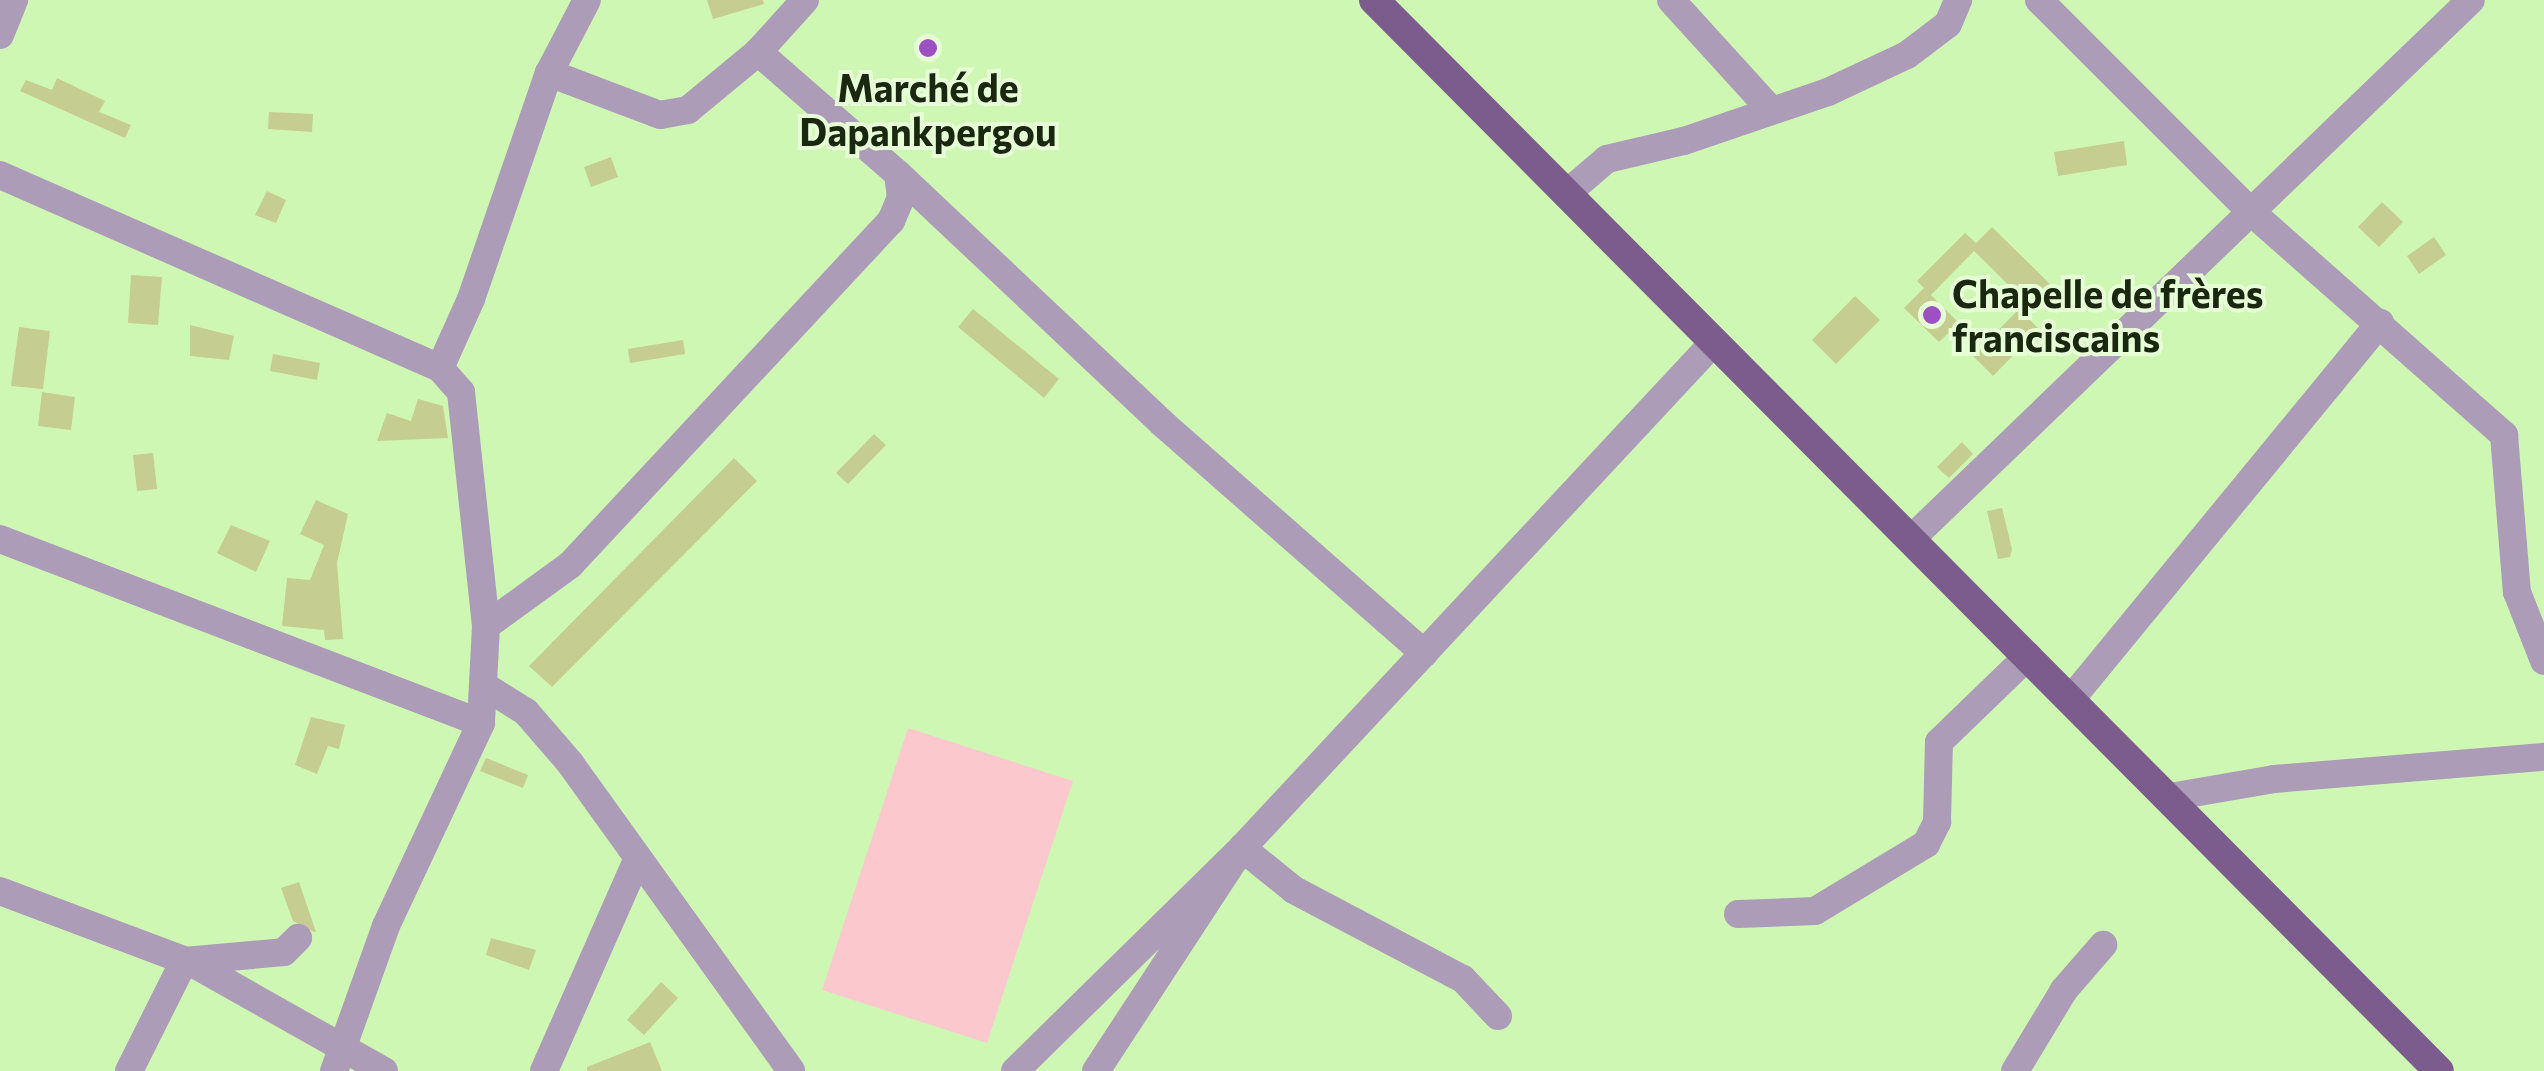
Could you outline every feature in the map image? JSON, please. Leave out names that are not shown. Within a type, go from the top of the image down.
[{"type":"main road","points":[[1374,0],[2439,1071]]},
{"type":"street","points":[[0,35],[14,0]]},
{"type":"street","points":[[440,368],[471,298],[549,73],[587,0]]},
{"type":"street","points":[[549,73],[660,115],[688,110],[758,52],[806,0]]},
{"type":"street","points":[[1671,0],[1772,110]]},
{"type":"street","points":[[1566,194],[1607,160],[1772,110],[1907,55],[1948,24],[1958,0]]},
{"type":"street","points":[[2040,0],[2250,212],[2504,434],[2516,592],[2544,661]]},
{"type":"street","points":[[1910,539],[2470,0]]},
{"type":"street","points":[[758,52],[898,174],[1162,423],[1424,653]]},
{"type":"street","points":[[0,174],[440,368],[466,409],[486,626],[481,723],[386,926],[338,1060]]},
{"type":"street","points":[[486,626],[570,565],[891,220],[901,198],[898,174]]},
{"type":"street","points":[[2071,699],[2380,323]]},
{"type":"street","points":[[1015,1071],[1242,848],[1714,342]]},
{"type":"street","points":[[0,540],[481,723]]},
{"type":"street","points":[[1738,914],[1815,911],[1926,844],[1936,822],[1939,742],[2028,656]]},
{"type":"street","points":[[482,685],[526,712],[570,763],[636,862],[792,1071]]},
{"type":"street","points":[[2170,797],[2327,774],[2544,757]]},
{"type":"street","points":[[1242,848],[1294,890],[1463,979],[1498,1016]]},
{"type":"street","points":[[1096,1071],[1242,848]]},
{"type":"street","points":[[544,1071],[636,862]]},
{"type":"street","points":[[0,891],[184,961],[252,992],[338,1060],[384,1071]]},
{"type":"street","points":[[184,961],[284,952],[298,938]]},
{"type":"street","points":[[2014,1071],[2064,990],[2103,946]]},
{"type":"street","points":[[129,1071],[184,961]]},
{"type":"shaded area","points":[[908,728],[1073,781],[987,1043],[822,990]]},
{"type":"building","points":[[707,0],[763,0],[764,4],[713,19]]},
{"type":"building","points":[[57,78],[105,101],[99,112],[131,125],[125,138],[20,91],[26,80],[52,90]]},
{"type":"building","points":[[269,112],[313,114],[312,132],[268,129]]},
{"type":"building","points":[[2124,141],[2127,165],[2058,176],[2054,152]]},
{"type":"building","points":[[611,157],[618,177],[591,187],[584,167]]},
{"type":"building","points":[[267,191],[286,200],[276,223],[255,215]]},
{"type":"building","points":[[2382,202],[2403,222],[2379,247],[2358,227]]},
{"type":"building","points":[[1992,227],[2054,288],[2033,309],[1974,251],[1931,295],[1959,323],[1939,342],[1904,308],[1924,288],[1917,281],[1965,233],[1976,243]]},
{"type":"building","points":[[2434,237],[2446,255],[2419,274],[2407,256]]},
{"type":"building","points":[[131,275],[162,277],[158,325],[128,323]]},
{"type":"building","points":[[1855,296],[1880,320],[1836,364],[1812,340]]},
{"type":"building","points":[[973,309],[1059,379],[1044,398],[958,327]]},
{"type":"building","points":[[2019,309],[2039,329],[1993,376],[1973,356]]},
{"type":"building","points":[[190,325],[234,336],[229,360],[190,356]]},
{"type":"building","points":[[19,327],[50,331],[43,389],[11,386]]},
{"type":"building","points":[[683,340],[685,354],[630,363],[628,349]]},
{"type":"building","points":[[273,354],[320,363],[317,380],[270,371]]},
{"type":"building","points":[[42,392],[75,397],[71,430],[38,426]]},
{"type":"building","points":[[418,399],[443,406],[448,438],[377,441],[387,413],[411,421]]},
{"type":"building","points":[[874,434],[886,445],[848,484],[836,473]]},
{"type":"building","points":[[1962,442],[1973,454],[1949,478],[1937,467]]},
{"type":"building","points":[[153,453],[157,489],[137,491],[133,455]]},
{"type":"building","points":[[734,458],[757,481],[552,687],[529,666]]},
{"type":"building","points":[[316,500],[348,514],[337,563],[343,639],[325,640],[324,630],[282,626],[287,578],[310,580],[324,545],[300,534]]},
{"type":"building","points":[[2002,508],[2012,549],[2010,557],[1998,559],[1987,511]]},
{"type":"building","points":[[231,525],[270,541],[256,572],[217,553]]},
{"type":"building","points":[[311,717],[345,725],[339,749],[328,746],[317,774],[295,765]]},
{"type":"building","points":[[486,758],[528,775],[523,788],[480,771]]},
{"type":"building","points":[[299,882],[316,932],[293,921],[281,888]]},
{"type":"building","points":[[491,938],[536,950],[529,970],[486,955]]},
{"type":"building","points":[[661,982],[678,998],[644,1035],[627,1020]]},
{"type":"building","points":[[650,1042],[662,1071],[587,1071],[587,1067]]},
{"type":"place","name":"Marché de Dapankpergou","points":[[928,48]]},
{"type":"place","name":"Chapelle de frères franciscains","points":[[1932,315]]}]
